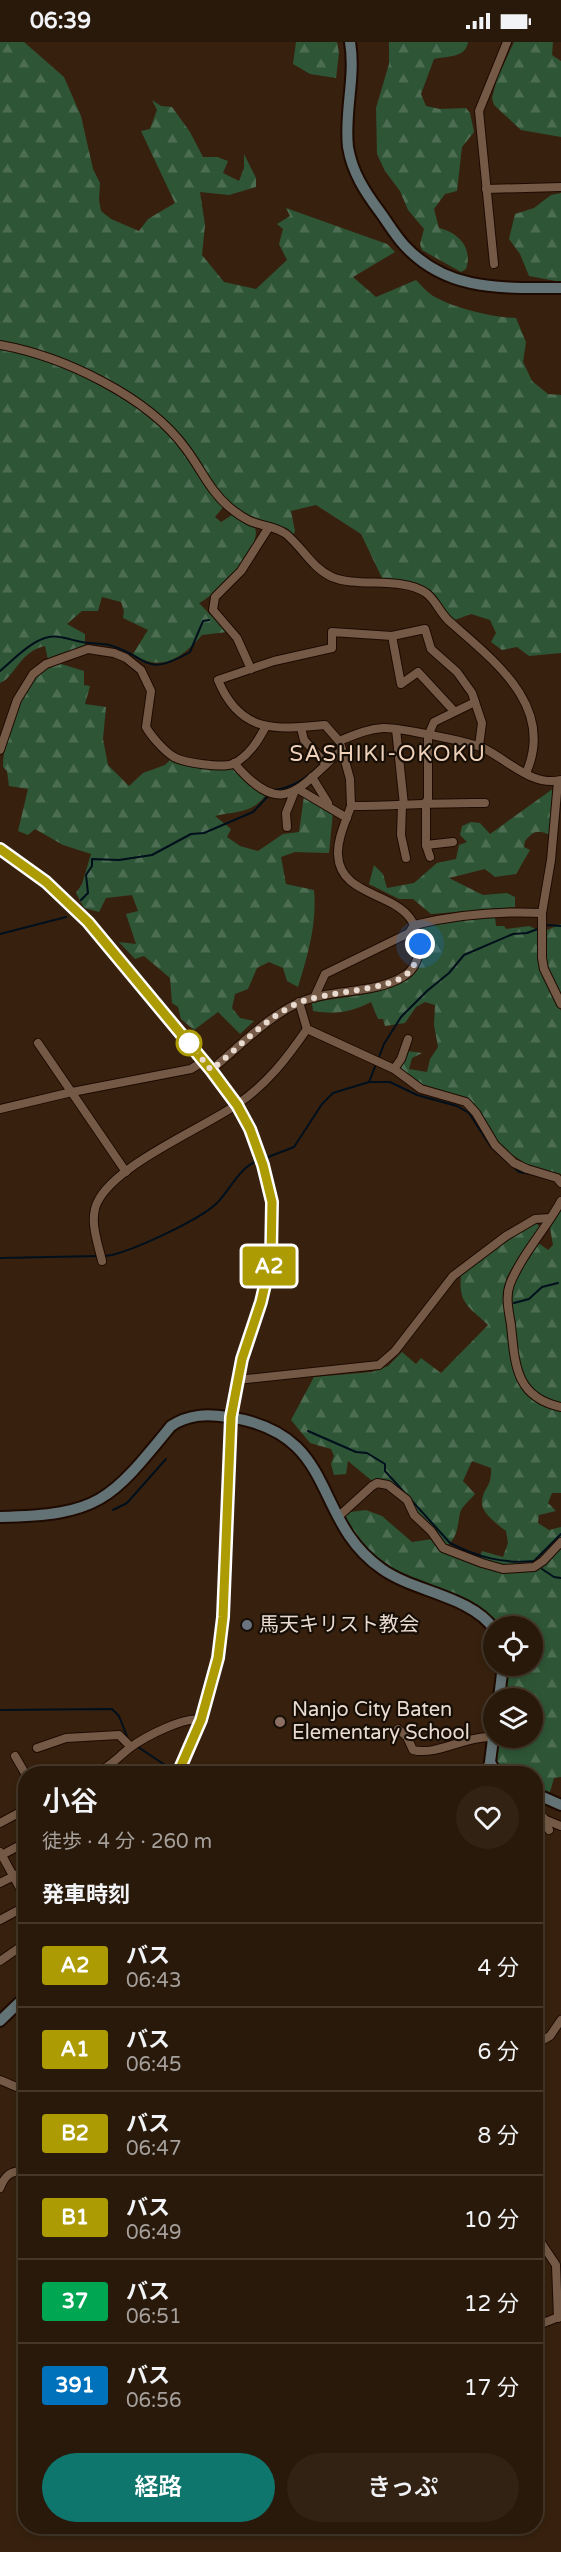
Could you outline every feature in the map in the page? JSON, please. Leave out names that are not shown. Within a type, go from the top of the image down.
[{"type":"street","points":[[350,42],[347,139],[351,163],[364,190],[404,246],[427,266],[454,280],[480,285],[561,288]]},
{"type":"street","points":[[494,264],[479,111],[507,42]]},
{"type":"street","points":[[486,189],[561,187]]},
{"type":"street","points":[[0,345],[28,350],[72,365],[130,399],[169,429],[186,449],[203,478],[229,507],[248,520],[285,532],[319,569],[334,578],[412,586],[427,593],[445,618],[477,645],[508,677],[528,707],[534,724],[530,764],[526,773]]},
{"type":"street","points":[[251,669],[237,638],[213,610],[215,597],[241,571],[269,528]]},
{"type":"street","points":[[0,1109],[72,1092],[207,1066],[299,1002],[392,983],[408,974],[417,961],[420,944],[414,925],[401,909],[357,886],[343,871],[338,856],[340,841],[351,806],[350,779],[339,741],[325,725],[287,729],[266,726],[232,708],[218,680],[332,648],[332,632],[392,636],[425,629],[430,649],[457,672],[468,686],[482,723],[479,746]]},
{"type":"street","points":[[392,636],[401,684],[418,672],[454,711]]},
{"type":"street","points":[[0,750],[17,700],[33,674],[46,664],[88,649],[100,649],[126,658],[141,670],[151,691],[146,726],[174,757],[224,766],[234,763],[256,746],[266,726]]},
{"type":"street","points":[[430,857],[426,845],[428,736],[434,722],[475,702]]},
{"type":"street","points":[[301,728],[304,740],[324,762]]},
{"type":"street","points":[[339,741],[369,729],[396,729],[479,746],[537,781],[549,783],[559,781],[543,917],[542,958],[544,969],[561,1004]]},
{"type":"street","points":[[396,729],[403,805],[401,835],[406,858]]},
{"type":"street","points":[[234,763],[268,793],[281,796],[296,791],[324,762],[342,750]]},
{"type":"street","points":[[312,777],[331,807]]},
{"type":"street","points":[[296,791],[331,807],[347,818]]},
{"type":"street","points":[[287,827],[286,813],[296,791]]},
{"type":"street","points":[[351,806],[427,802],[485,803]]},
{"type":"street","points":[[426,845],[453,843]]},
{"type":"street","points":[[0,849],[46,882],[88,922],[237,1105],[262,1159],[273,1216],[271,1259],[264,1291],[237,1380],[231,1417],[221,1633],[213,1680],[201,1720],[181,1766]]},
{"type":"street","points":[[314,998],[325,974],[409,933],[414,925],[434,920],[518,912],[543,917]]},
{"type":"street","points":[[102,1257],[94,1227],[96,1205],[102,1193],[126,1172],[174,1140],[237,1105],[278,1070],[306,1029],[299,1002]]},
{"type":"street","points":[[306,1029],[394,1069],[421,1089],[466,1102],[476,1113],[495,1145],[514,1163],[547,1174],[559,1181]]},
{"type":"street","points":[[394,1069],[401,1059],[408,1039]]},
{"type":"street","points":[[38,1043],[126,1172]]},
{"type":"street","points":[[561,1201],[517,1270],[507,1297],[515,1364],[521,1382],[531,1394],[542,1401],[561,1407]]},
{"type":"street","points":[[237,1380],[379,1365],[395,1351],[453,1276],[506,1236],[535,1219],[550,1218]]},
{"type":"street","points":[[0,1518],[46,1516],[89,1505],[108,1496],[123,1484],[171,1426],[181,1419],[210,1414],[231,1417],[268,1426],[295,1444],[311,1463],[352,1539],[383,1570],[467,1607],[483,1617]]},
{"type":"street","points":[[339,1516],[377,1483],[388,1485],[407,1500],[414,1515],[431,1531],[443,1548],[482,1563],[503,1569],[534,1567],[561,1542]]},
{"type":"street","points":[[116,1766],[131,1748],[186,1720],[201,1720]]},
{"type":"street","points":[[398,1729],[407,1737],[413,1750],[418,1751],[437,1750],[465,1739],[483,1736]]},
{"type":"street","points":[[37,1748],[66,1738],[119,1735],[131,1748]]},
{"type":"street","points":[[487,1766],[490,1761],[491,1748]]},
{"type":"street","points":[[15,1756],[21,1766]]},
{"type":"street","points":[[490,1761],[492,1766]]},
{"type":"street","points":[[543,1797],[561,1805]]},
{"type":"street","points":[[0,1822],[18,1813]]},
{"type":"street","points":[[543,1818],[561,1826]]},
{"type":"street","points":[[543,1821],[549,1830]]},
{"type":"street","points":[[18,1846],[0,1854],[18,1885]]},
{"type":"street","points":[[0,1883],[18,1874]]},
{"type":"street","points":[[0,1920],[18,1910]]},
{"type":"street","points":[[0,1961],[18,1949]]},
{"type":"street","points":[[1,2018],[18,2003]]},
{"type":"street","points":[[543,2040],[550,2037],[561,2020]]},
{"type":"street","points":[[0,2080],[18,2088]]},
{"type":"street","points":[[0,2188],[8,2175],[18,2171]]},
{"type":"street","points":[[543,2247],[556,2265],[559,2317],[543,2323]]},
{"type":"green space","points":[[0,42],[24,42],[64,77],[81,116],[93,169],[100,183],[101,211],[111,219],[139,231],[148,219],[175,203],[141,131],[150,129],[157,110],[152,100],[161,106],[172,107],[190,132],[203,157],[217,157],[228,161],[223,173],[239,181],[244,168],[244,154],[256,178],[256,187],[229,195],[200,192],[205,225],[202,255],[224,282],[256,289],[287,260],[279,244],[283,229],[277,224],[290,216],[286,208],[387,244],[395,252],[353,277],[376,297],[416,280],[433,296],[452,305],[485,314],[516,318],[526,342],[523,362],[532,381],[548,394],[561,395],[561,653],[529,656],[517,647],[502,650],[491,642],[496,633],[490,620],[471,614],[452,621],[428,591],[383,580],[361,534],[316,505],[291,511],[295,531],[293,536],[286,529],[251,518],[221,495],[189,448],[99,376],[75,363],[30,347],[0,343]]},
{"type":"green space","points":[[296,42],[337,42],[339,53],[336,78],[310,74],[293,64]]},
{"type":"green space","points":[[389,42],[468,42],[460,54],[434,59],[421,94],[426,106],[440,109],[466,108],[470,113],[474,132],[462,147],[457,191],[445,194],[434,209],[439,228],[453,234],[463,242],[466,248],[468,261],[466,269],[461,272],[422,250],[420,244],[424,229],[408,210],[400,191],[385,171],[377,154],[376,108],[389,64]]},
{"type":"green space","points":[[514,42],[553,42],[552,55],[561,61],[561,137],[521,130],[494,105],[492,98],[497,79]]},
{"type":"green space","points":[[561,193],[561,282],[529,276],[520,254],[509,239],[515,214],[534,208],[551,195]]},
{"type":"green space","points":[[0,348],[68,366],[148,414],[185,452],[201,479],[224,506],[215,517],[221,522],[232,515],[254,526],[256,536],[245,558],[225,582],[199,603],[227,632],[202,635],[187,650],[170,660],[153,662],[143,660],[133,654],[148,630],[123,618],[124,611],[121,602],[102,597],[98,611],[82,611],[67,624],[85,634],[85,646],[48,660],[45,646],[36,649],[29,653],[0,683]]},
{"type":"green space","points":[[58,663],[84,671],[84,685],[90,686],[85,704],[106,707],[103,739],[108,765],[129,786],[143,773],[165,765],[171,759],[222,770],[234,768],[265,796],[248,809],[215,816],[231,829],[227,837],[240,846],[258,851],[283,834],[299,832],[304,796],[333,812],[329,853],[295,852],[281,857],[286,884],[314,890],[313,927],[298,987],[287,981],[283,968],[269,962],[257,968],[248,989],[235,994],[232,1008],[240,1018],[254,1021],[240,1034],[218,1012],[194,1030],[181,1019],[178,1007],[172,1003],[170,978],[144,956],[135,959],[119,942],[136,944],[126,914],[138,911],[132,895],[106,898],[99,912],[84,908],[76,893],[82,884],[91,854],[63,845],[35,829],[28,835],[18,831],[28,789],[9,786],[7,771],[3,767],[7,738],[17,706],[25,692],[45,669]]},
{"type":"green space","points":[[554,788],[550,835],[542,832],[533,833],[525,841],[524,847],[530,850],[516,874],[495,877],[485,869],[449,878],[483,895],[507,893],[515,897],[515,907],[431,914],[413,899],[399,899],[369,884],[374,865],[383,874],[387,888],[414,883],[437,863],[456,859],[459,845],[467,842],[460,835],[462,826],[471,822],[480,823],[490,834]]},
{"type":"green space","points":[[495,917],[496,926],[504,926],[506,929],[529,926],[540,931],[537,956],[561,1011],[561,1174],[524,1166],[522,1161],[497,1145],[464,1098],[422,1087],[397,1069],[407,1051],[422,1053],[412,1058],[409,1069],[427,1072],[430,1059],[438,1047],[434,1025],[435,1005],[425,1002],[416,1007],[405,1023],[385,1026],[383,1019],[378,1019],[371,1002],[343,1012],[313,1011],[312,1003],[370,993],[389,988],[405,980],[417,968],[423,951],[421,928],[434,923]]},
{"type":"green space","points":[[561,924],[561,996],[547,967],[545,931]]},
{"type":"green space","points":[[557,1211],[561,1211],[561,1405],[532,1393],[517,1363],[509,1297],[516,1276],[537,1242],[548,1250],[553,1245],[549,1222]]},
{"type":"green space","points":[[536,1223],[539,1229],[508,1276],[504,1303],[511,1355],[518,1380],[533,1398],[561,1410],[561,1493],[552,1493],[548,1503],[556,1511],[539,1515],[538,1523],[549,1530],[561,1527],[561,1537],[536,1563],[512,1566],[479,1558],[482,1551],[503,1557],[508,1543],[506,1531],[490,1518],[482,1505],[491,1468],[472,1461],[463,1481],[475,1494],[461,1510],[455,1536],[445,1547],[423,1523],[399,1489],[388,1482],[371,1480],[348,1461],[346,1474],[334,1475],[331,1464],[334,1456],[331,1449],[310,1443],[291,1420],[314,1377],[372,1372],[388,1366],[402,1352],[416,1364],[421,1358],[441,1373],[488,1325],[463,1299],[461,1275],[484,1256]]},
{"type":"green space","points":[[366,1510],[382,1516],[412,1542],[433,1539],[443,1553],[504,1572],[529,1571],[561,1545],[561,1777],[554,1778],[550,1792],[543,1790],[543,1766],[498,1766],[495,1756],[495,1748],[543,1748],[543,1688],[505,1688],[505,1676],[543,1676],[543,1616],[483,1616],[483,1619],[378,1561],[343,1518],[350,1512]]},
{"type":"waterway","points":[[0,671],[33,644],[53,636],[85,643],[109,645],[147,663],[163,664],[190,652],[203,621],[209,620]]},
{"type":"waterway","points":[[274,790],[301,781],[322,763]]},
{"type":"waterway","points":[[81,900],[88,893],[86,875],[92,866],[92,859],[119,860],[152,855],[191,834],[204,833],[253,812],[270,794]]},
{"type":"waterway","points":[[0,934],[66,917]]},
{"type":"waterway","points":[[263,1159],[294,1147],[322,1104],[333,1093],[369,1082],[384,1044],[401,1017],[449,973],[464,955],[513,934],[527,933],[548,925],[561,926]]},
{"type":"waterway","points":[[369,1082],[390,1082],[417,1095],[457,1106],[469,1113],[491,1147],[519,1172],[547,1177]]},
{"type":"waterway","points":[[104,1256],[129,1250],[196,1218],[217,1203],[241,1173],[258,1161]]},
{"type":"waterway","points":[[0,1258],[98,1256]]},
{"type":"waterway","points":[[514,1303],[529,1299],[542,1287],[558,1283]]},
{"type":"waterway","points":[[308,1431],[356,1452],[367,1453],[385,1464],[385,1471],[450,1543],[470,1552],[501,1560],[534,1561],[561,1534]]},
{"type":"waterway","points":[[113,1510],[127,1503],[166,1459]]},
{"type":"waterway","points":[[542,1569],[554,1577],[561,1578]]},
{"type":"waterway","points":[[0,1710],[112,1709],[119,1716],[128,1739]]},
{"type":"waterway","points":[[138,1747],[165,1765]]},
{"type":"bus line","name":"A2","points":[[0,849],[68,901],[163,1010],[211,1070],[237,1105],[250,1129],[263,1165],[272,1202],[273,1238],[267,1280],[242,1359],[231,1417],[223,1617],[218,1658],[201,1720],[181,1766]]},
{"type":"place","name":"馬天キリスト教会","points":[[247,1625]]},
{"type":"place","name":"Nanjo City Baten Elementary School","points":[[280,1722]]},
{"type":"district","name":"SASHIKI-OKOKU","points":[[388,754]]},
{"type":"route","points":[[189,1043],[211,1070],[263,1026],[299,1002],[328,994],[392,983],[408,974],[417,961],[420,944]]}]
